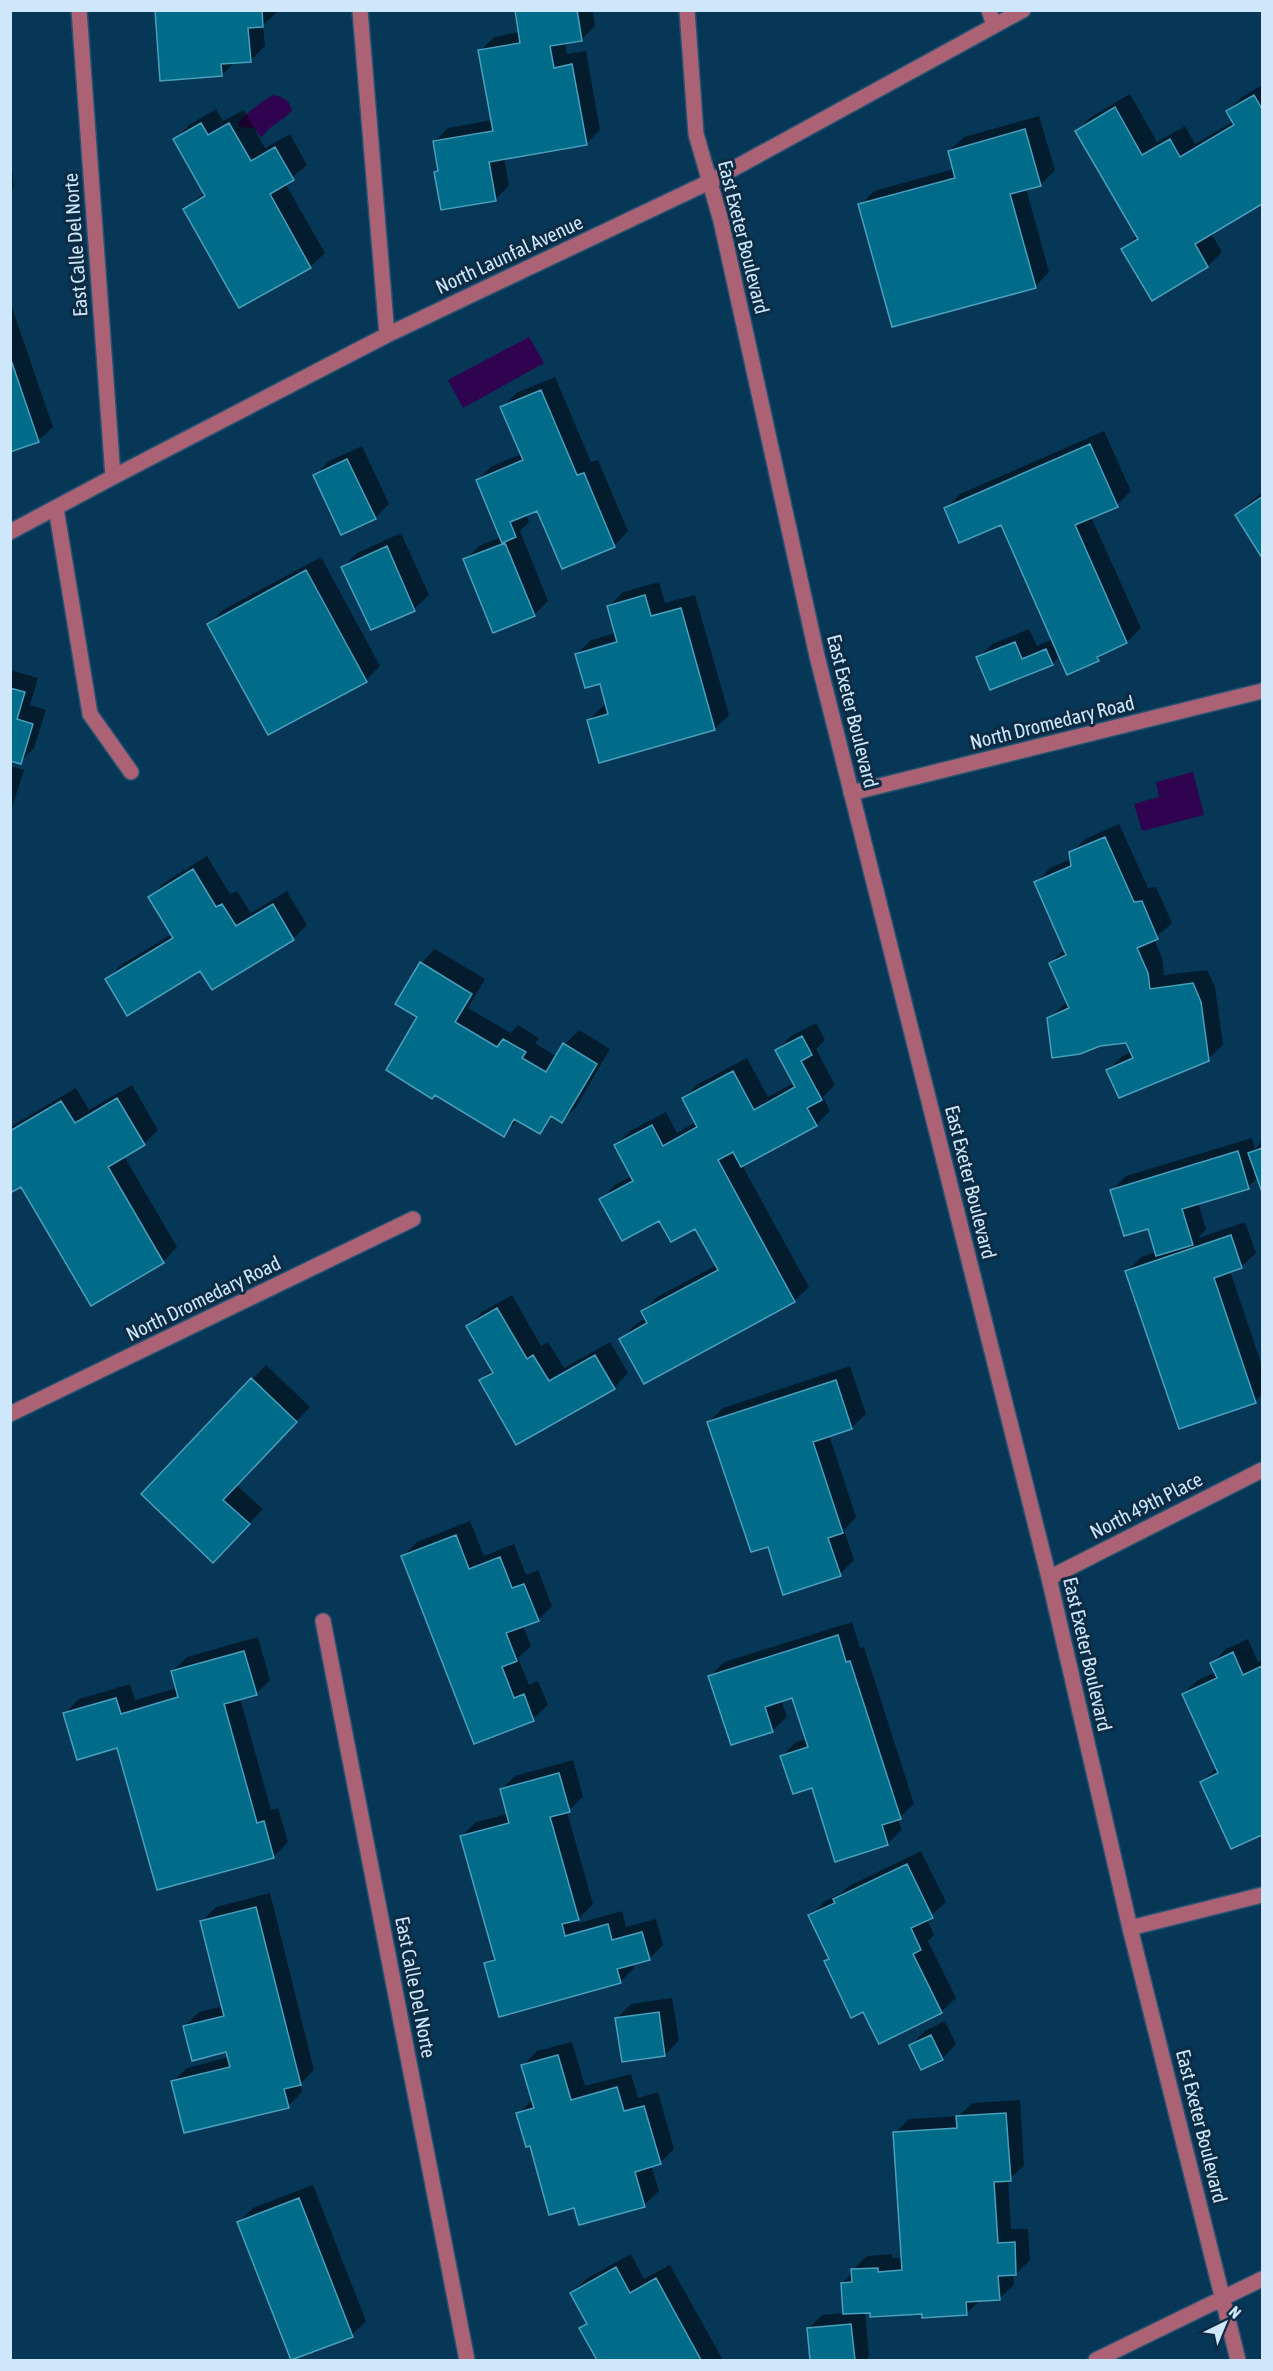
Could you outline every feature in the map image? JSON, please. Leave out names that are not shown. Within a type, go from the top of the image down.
[{"type":"street","name":"East Calle Del Norte","points":[[79,10],[113,477]]},
{"type":"street","points":[[360,10],[387,335]]},
{"type":"street","name":"East Exeter Boulevard","points":[[687,10],[696,134],[721,221],[817,656],[1049,1578],[1130,1928],[1238,2361]]},
{"type":"street","points":[[989,10],[994,26]]},
{"type":"street","name":"North Launfal Avenue","points":[[10,532],[387,335],[710,182],[1023,10]]},
{"type":"street","points":[[56,508],[90,714],[131,772]]},
{"type":"street","name":"North Dromedary Road","points":[[851,793],[1263,691]]},
{"type":"street","name":"North Dromedary Road","points":[[10,1414],[413,1219]]},
{"type":"street","name":"North 49th Place","points":[[1049,1578],[1263,1470]]},
{"type":"street","name":"East Calle Del Norte","points":[[323,1621],[467,2361]]},
{"type":"street","points":[[1130,1928],[1263,1895]]},
{"type":"street","points":[[1096,2361],[1263,2280]]},
{"type":"shaded area","points":[[274,95],[288,101],[292,110],[288,114],[261,137],[254,128],[239,127],[238,123],[246,115]]},
{"type":"shaded area","points":[[529,337],[544,363],[463,408],[448,380]]},
{"type":"shaded area","points":[[1193,772],[1204,815],[1142,831],[1134,804],[1159,797],[1156,782]]},
{"type":"building","points":[[155,10],[262,10],[263,27],[248,28],[251,62],[221,64],[222,76],[160,81]]},
{"type":"building","points":[[515,10],[577,10],[582,41],[550,46],[554,68],[572,64],[587,145],[489,162],[496,201],[441,210],[434,172],[438,171],[433,141],[493,131],[478,50],[520,43]]},
{"type":"building","points":[[1254,95],[1262,109],[1262,204],[1195,244],[1208,267],[1152,301],[1121,249],[1138,239],[1075,131],[1115,107],[1142,155],[1170,139],[1180,157],[1234,125],[1226,111]]},
{"type":"building","points":[[201,123],[208,135],[229,123],[251,161],[275,147],[294,180],[270,194],[311,268],[239,308],[183,209],[205,196],[173,139]]},
{"type":"building","points":[[1025,129],[1041,186],[1010,194],[1036,288],[892,327],[858,204],[955,178],[948,151]]},
{"type":"building","points":[[10,357],[39,442],[10,452]]},
{"type":"building","points":[[541,390],[577,475],[584,473],[615,547],[562,569],[537,511],[510,522],[516,537],[502,543],[476,480],[523,460],[500,407]]},
{"type":"building","points":[[1090,444],[1118,507],[1075,525],[1127,643],[1097,657],[1099,661],[1067,675],[1001,525],[959,543],[944,508]]},
{"type":"building","points":[[347,459],[376,519],[341,535],[313,475]]},
{"type":"building","points":[[1262,497],[1262,558],[1235,515]]},
{"type":"building","points":[[505,543],[535,616],[493,633],[463,559]]},
{"type":"building","points":[[387,546],[415,611],[371,630],[341,567]]},
{"type":"building","points":[[306,570],[367,682],[268,735],[207,624]]},
{"type":"building","points":[[645,595],[651,616],[681,608],[715,730],[599,763],[587,720],[608,714],[600,684],[585,688],[575,654],[617,642],[607,606]]},
{"type":"building","points":[[1015,642],[1022,659],[1046,649],[1053,665],[990,690],[976,657]]},
{"type":"building","points":[[10,688],[25,692],[17,719],[33,724],[21,764],[10,761]]},
{"type":"building","points":[[1105,837],[1134,902],[1142,901],[1158,939],[1137,948],[1148,973],[1150,989],[1193,983],[1201,1002],[1209,1061],[1119,1098],[1106,1070],[1133,1058],[1126,1043],[1100,1046],[1080,1054],[1052,1058],[1047,1018],[1069,1008],[1049,963],[1066,955],[1034,882],[1071,866],[1069,852]]},
{"type":"building","points":[[193,869],[216,907],[222,904],[236,926],[273,904],[294,940],[212,990],[200,971],[127,1016],[105,979],[173,938],[148,897]]},
{"type":"building","points":[[420,962],[472,994],[455,1022],[497,1047],[503,1039],[526,1052],[522,1058],[546,1072],[563,1043],[597,1064],[562,1123],[551,1116],[540,1134],[514,1119],[504,1137],[435,1095],[432,1099],[386,1070],[417,1017],[395,1004]]},
{"type":"building","points":[[802,1036],[812,1055],[801,1061],[822,1100],[807,1108],[817,1126],[741,1167],[733,1152],[718,1160],[795,1302],[644,1384],[619,1339],[647,1323],[641,1311],[718,1270],[695,1229],[671,1242],[659,1221],[622,1241],[599,1199],[633,1181],[614,1145],[652,1125],[663,1146],[697,1127],[682,1098],[733,1071],[754,1110],[795,1087],[775,1050]]},
{"type":"building","points":[[117,1098],[145,1145],[108,1167],[164,1263],[91,1306],[21,1187],[10,1193],[10,1131],[61,1101],[75,1123]]},
{"type":"building","points":[[1262,1148],[1262,1192],[1248,1153]]},
{"type":"building","points":[[1238,1151],[1249,1189],[1182,1209],[1193,1245],[1156,1256],[1148,1229],[1124,1236],[1110,1190]]},
{"type":"building","points":[[1231,1235],[1242,1268],[1214,1278],[1256,1403],[1179,1429],[1125,1271]]},
{"type":"building","points":[[497,1308],[527,1359],[533,1355],[549,1381],[595,1355],[615,1389],[516,1445],[479,1380],[493,1373],[466,1326]]},
{"type":"building","points":[[251,1378],[297,1422],[223,1500],[250,1524],[213,1563],[141,1494]]},
{"type":"building","points":[[836,1380],[852,1429],[813,1442],[843,1533],[828,1538],[841,1576],[783,1595],[768,1547],[751,1552],[707,1422]]},
{"type":"building","points":[[456,1535],[469,1569],[500,1557],[512,1588],[524,1584],[539,1621],[506,1633],[517,1661],[502,1667],[514,1698],[524,1694],[534,1721],[474,1744],[401,1556]]},
{"type":"building","points":[[838,1635],[846,1662],[850,1661],[901,1819],[882,1825],[888,1845],[835,1862],[812,1788],[793,1794],[780,1756],[808,1747],[792,1698],[765,1707],[773,1732],[731,1745],[708,1676]]},
{"type":"building","points":[[244,1651],[257,1695],[224,1704],[257,1823],[264,1821],[274,1858],[157,1890],[117,1748],[77,1760],[63,1713],[116,1698],[121,1714],[178,1697],[171,1671]]},
{"type":"building","points":[[1233,1652],[1243,1675],[1262,1666],[1262,1835],[1231,1849],[1200,1782],[1218,1773],[1182,1694],[1217,1678],[1210,1663]]},
{"type":"building","points":[[559,1773],[570,1812],[550,1817],[579,1920],[562,1924],[565,1936],[608,1924],[612,1940],[642,1932],[650,1960],[617,1969],[621,1983],[499,2017],[484,1963],[495,1960],[460,1836],[509,1823],[500,1789]]},
{"type":"building","points":[[907,1864],[933,1918],[911,1928],[921,1950],[913,1954],[942,2013],[879,2044],[863,2012],[851,2018],[824,1961],[829,1959],[808,1915],[835,1903],[833,1899]]},
{"type":"building","points":[[256,1907],[301,2085],[284,2089],[289,2108],[184,2133],[171,2081],[230,2067],[226,2052],[192,2061],[183,2026],[224,2016],[200,1921]]},
{"type":"building","points":[[659,2012],[665,2056],[622,2062],[615,2018]]},
{"type":"building","points":[[931,2035],[943,2060],[921,2070],[909,2045]]},
{"type":"building","points":[[558,2055],[571,2100],[617,2087],[624,2111],[644,2106],[661,2164],[635,2172],[645,2207],[579,2225],[574,2208],[549,2215],[530,2146],[526,2147],[516,2113],[534,2108],[521,2065]]},
{"type":"building","points":[[1006,2113],[1011,2181],[994,2182],[998,2243],[1015,2242],[1016,2275],[998,2276],[1000,2300],[966,2302],[967,2315],[922,2318],[922,2314],[870,2317],[870,2313],[843,2314],[841,2283],[852,2282],[851,2269],[878,2268],[878,2272],[902,2270],[893,2132],[957,2128],[956,2116]]},
{"type":"building","points":[[299,2198],[353,2337],[291,2360],[237,2222]]},
{"type":"building","points":[[616,2267],[630,2293],[656,2278],[701,2360],[597,2360],[579,2328],[587,2324],[570,2293]]},
{"type":"building","points":[[851,2324],[855,2360],[810,2360],[807,2328]]}]
